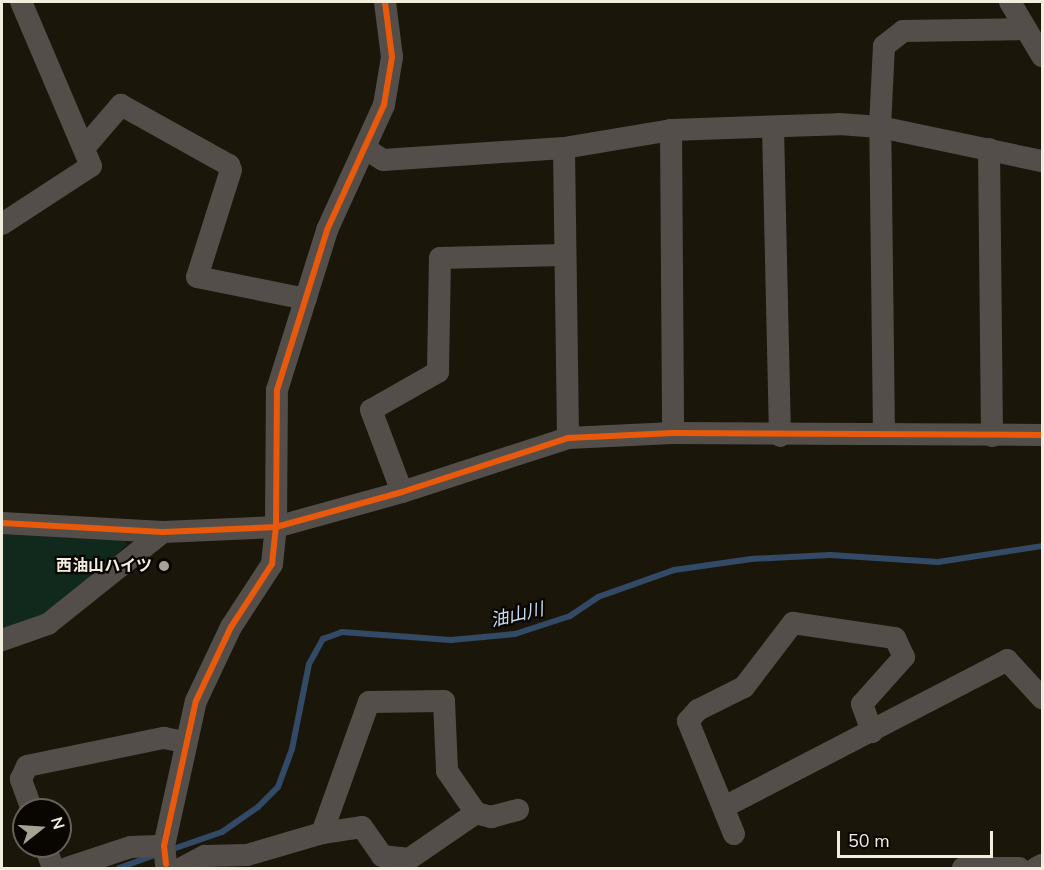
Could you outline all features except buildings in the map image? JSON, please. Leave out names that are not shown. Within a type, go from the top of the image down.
[{"type":"street","points":[[2,224],[91,166],[21,2]]},
{"type":"street","points":[[171,863],[185,742],[196,701],[231,627],[272,564],[276,527],[277,390],[327,230],[366,149],[390,83],[392,57],[385,2]]},
{"type":"street","points":[[1010,2],[1042,56]]},
{"type":"street","points":[[884,434],[880,127],[884,46],[903,31],[1024,29]]},
{"type":"street","points":[[84,148],[121,105],[229,165],[231,170],[197,277],[306,299]]},
{"type":"street","points":[[366,149],[383,160],[564,148],[671,130],[839,124],[880,127],[1042,161]]},
{"type":"street","points":[[773,127],[780,436]]},
{"type":"street","points":[[671,130],[673,433]]},
{"type":"street","points":[[564,148],[568,438]]},
{"type":"street","points":[[989,150],[992,436]]},
{"type":"street","points":[[402,492],[370,410],[438,372],[440,258],[565,255]]},
{"type":"street","points":[[2,523],[163,532],[276,527],[402,492],[568,438],[673,433],[780,436],[1042,435]]},
{"type":"street","points":[[2,640],[48,624],[163,532]]},
{"type":"street","points":[[734,834],[688,721],[698,710],[744,687],[793,623],[895,638],[904,657],[862,705],[872,732]]},
{"type":"street","points":[[724,807],[1007,660],[1042,698]]},
{"type":"street","points":[[322,833],[369,702],[444,701],[447,771],[476,813],[491,817],[518,810]]},
{"type":"street","points":[[28,798],[21,779],[27,766],[165,738],[185,742]]},
{"type":"street","points":[[68,868],[131,847],[171,863],[205,856],[249,862],[322,833],[362,826],[382,856],[409,858],[476,813]]},
{"type":"street","points":[[1036,868],[1042,865]]},
{"type":"street","points":[[963,868],[1019,868]]},
{"type":"green space","points":[[2,534],[125,539],[127,545],[42,621],[2,629]]},
{"type":"waterway","name":"油山川","points":[[170,850],[222,832],[258,807],[278,787],[292,749],[309,664],[323,639],[342,632],[451,640],[515,634],[570,616],[598,597],[674,570],[751,559],[830,555],[938,562],[1042,546]]},
{"type":"waterway","name":"油山川","points":[[119,868],[155,855]]},
{"type":"cycle path","points":[[166,864],[164,846],[196,701],[231,627],[272,564],[276,527],[277,390],[327,230],[384,105],[392,57],[385,2]]},
{"type":"cycle path","points":[[2,523],[163,532],[276,527],[402,492],[568,438],[673,433],[1042,435]]},
{"type":"place","name":"西油山ハイツ","points":[[164,566]]}]
